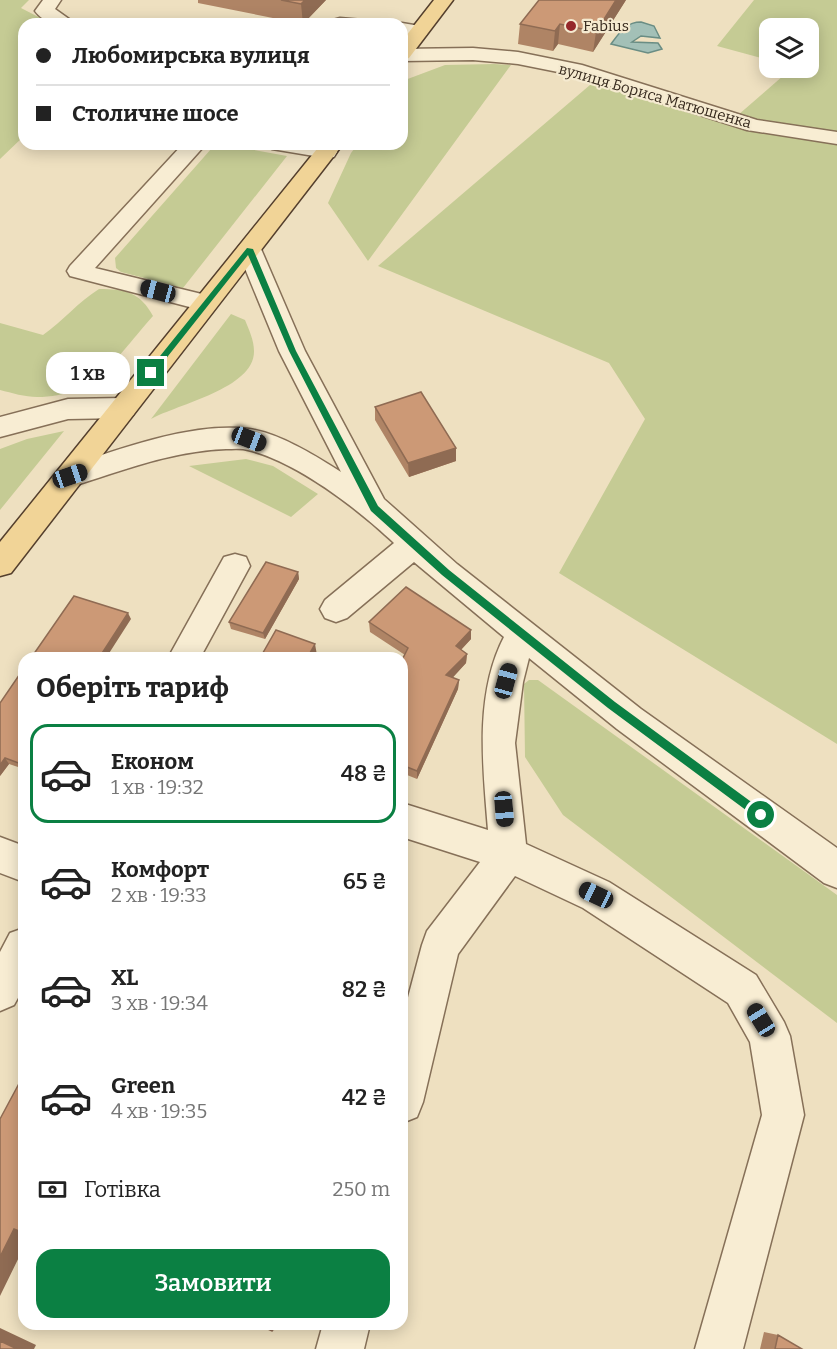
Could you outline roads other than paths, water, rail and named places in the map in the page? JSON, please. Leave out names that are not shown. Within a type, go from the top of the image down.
[{"type":"main road","points":[[411,30],[444,0]]},
{"type":"main road","points":[[0,564],[327,150]]},
{"type":"street","points":[[52,0],[44,10],[57,18]]},
{"type":"street","name":"вулиця Бориса Матюшенка","points":[[408,54],[473,54],[519,58],[582,71],[754,126],[837,138]]},
{"type":"street","points":[[190,150],[79,271],[206,303]]},
{"type":"street","points":[[249,249],[292,351],[375,508]]},
{"type":"street","points":[[0,427],[68,409],[123,408]]},
{"type":"street","points":[[70,476],[136,454],[200,440],[249,439],[296,457],[375,508],[414,544],[629,719],[837,870]]},
{"type":"street","points":[[336,609],[414,544]]},
{"type":"street","points":[[187,652],[235,566]]},
{"type":"street","points":[[408,1078],[441,945],[509,854],[498,743],[506,681],[515,646],[526,637]]},
{"type":"street","points":[[408,822],[509,854],[596,895],[742,989],[770,1036],[783,1115],[719,1349]]},
{"type":"street","points":[[0,855],[18,862]]},
{"type":"street","points":[[0,991],[18,958]]},
{"type":"street","points":[[340,1349],[345,1330]]},
{"type":"water","points":[[641,22],[654,26],[660,38],[641,36],[632,42],[658,43],[662,49],[648,53],[611,44],[627,26]]},
{"type":"place","name":"Fabius","points":[[571,26]]}]
